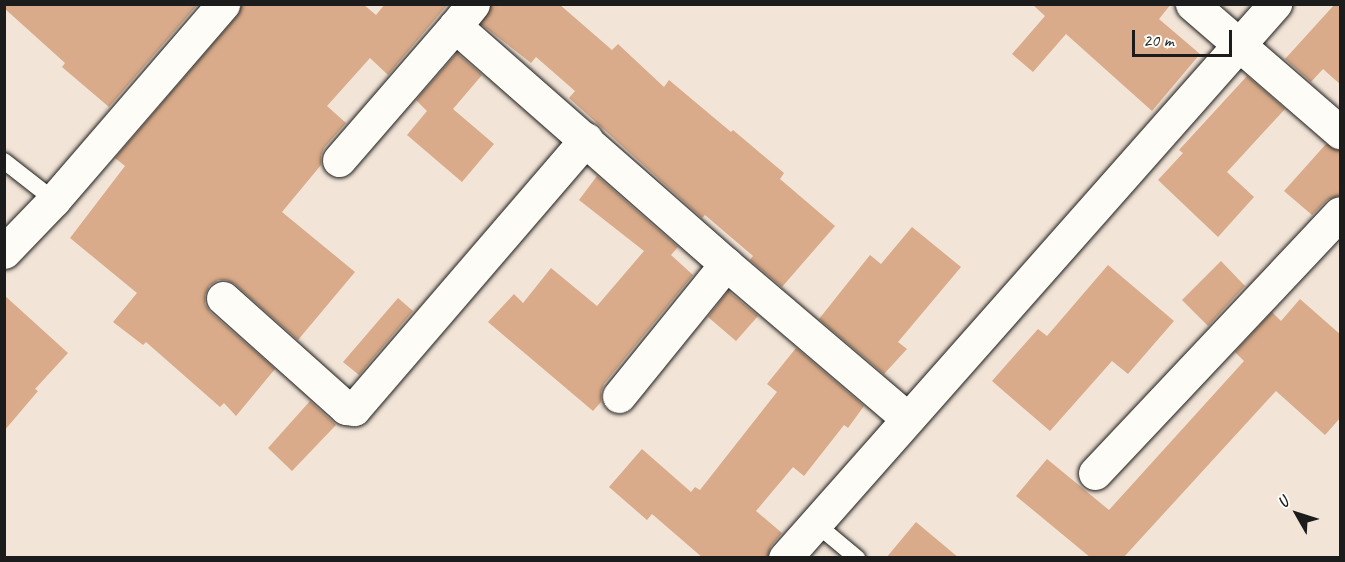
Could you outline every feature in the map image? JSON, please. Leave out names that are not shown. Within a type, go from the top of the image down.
[{"type":"street","points":[[4,252],[54,200],[223,4]]},
{"type":"street","points":[[1192,4],[1341,132]]},
{"type":"street","points":[[785,558],[1275,4]]},
{"type":"street","points":[[339,159],[464,15],[586,139],[726,264],[907,418]]},
{"type":"street","points":[[223,298],[346,408],[354,409],[586,139]]},
{"type":"street","points":[[1095,473],[1341,213]]},
{"type":"street","points":[[619,396],[726,264]]},
{"type":"lane","points":[[4,161],[54,200]]},
{"type":"lane","points":[[815,523],[857,558]]},
{"type":"building","points":[[4,4],[198,4],[109,107],[62,67],[65,63],[4,8]]},
{"type":"building","points":[[241,4],[363,4],[376,15],[385,4],[448,4],[388,75],[370,58],[327,106],[346,123],[324,148],[321,165],[282,212],[355,272],[298,340],[235,284],[226,280],[218,280],[209,286],[205,295],[205,304],[210,312],[275,369],[236,416],[224,403],[220,407],[146,342],[143,345],[113,322],[137,293],[70,238],[125,166],[115,158],[237,16]]},
{"type":"building","points":[[491,4],[559,4],[612,50],[618,44],[664,87],[669,80],[731,132],[733,130],[784,173],[780,179],[835,226],[782,287],[750,260],[753,256],[705,215],[702,218],[569,98],[575,91],[536,57],[531,63],[481,24]]},
{"type":"building","points":[[1032,4],[1171,4],[1159,19],[1200,54],[1152,111],[1066,34],[1033,72],[1012,54],[1045,16]]},
{"type":"building","points":[[1335,4],[1341,4],[1341,85],[1323,69],[1311,82],[1285,59]]},
{"type":"building","points":[[457,53],[482,75],[453,109],[494,144],[462,182],[407,135],[427,111],[416,100]]},
{"type":"building","points":[[1247,76],[1285,109],[1227,172],[1254,197],[1218,237],[1158,180],[1183,153],[1179,150]]},
{"type":"building","points":[[1326,144],[1341,150],[1341,195],[1327,200],[1312,215],[1284,191]]},
{"type":"building","points":[[597,176],[678,247],[671,255],[693,275],[604,384],[601,402],[593,411],[488,322],[514,294],[523,303],[551,268],[597,306],[644,251],[579,200]]},
{"type":"building","points":[[912,227],[961,267],[898,342],[907,349],[884,374],[819,319],[870,255],[881,264]]},
{"type":"building","points":[[1221,261],[1245,286],[1208,326],[1182,300]]},
{"type":"building","points":[[1108,265],[1174,321],[1128,374],[1112,361],[1050,431],[992,381],[1038,329],[1047,336]]},
{"type":"building","points":[[728,291],[758,316],[736,341],[708,317]]},
{"type":"building","points":[[4,295],[68,353],[35,389],[38,391],[4,431]]},
{"type":"building","points":[[398,298],[413,311],[359,375],[343,362]]},
{"type":"building","points":[[1300,299],[1341,335],[1341,417],[1325,435],[1276,391],[1123,558],[1091,558],[1016,496],[1047,459],[1109,510],[1244,361],[1235,352],[1272,312],[1281,321]]},
{"type":"building","points":[[796,348],[864,406],[848,428],[844,425],[804,476],[793,467],[756,511],[782,533],[771,546],[767,558],[703,558],[652,514],[647,520],[609,487],[642,449],[691,492],[695,487],[700,490],[777,392],[767,384]]},
{"type":"building","points":[[310,401],[336,425],[292,471],[268,448]]},
{"type":"building","points":[[916,522],[959,558],[886,558]]}]
